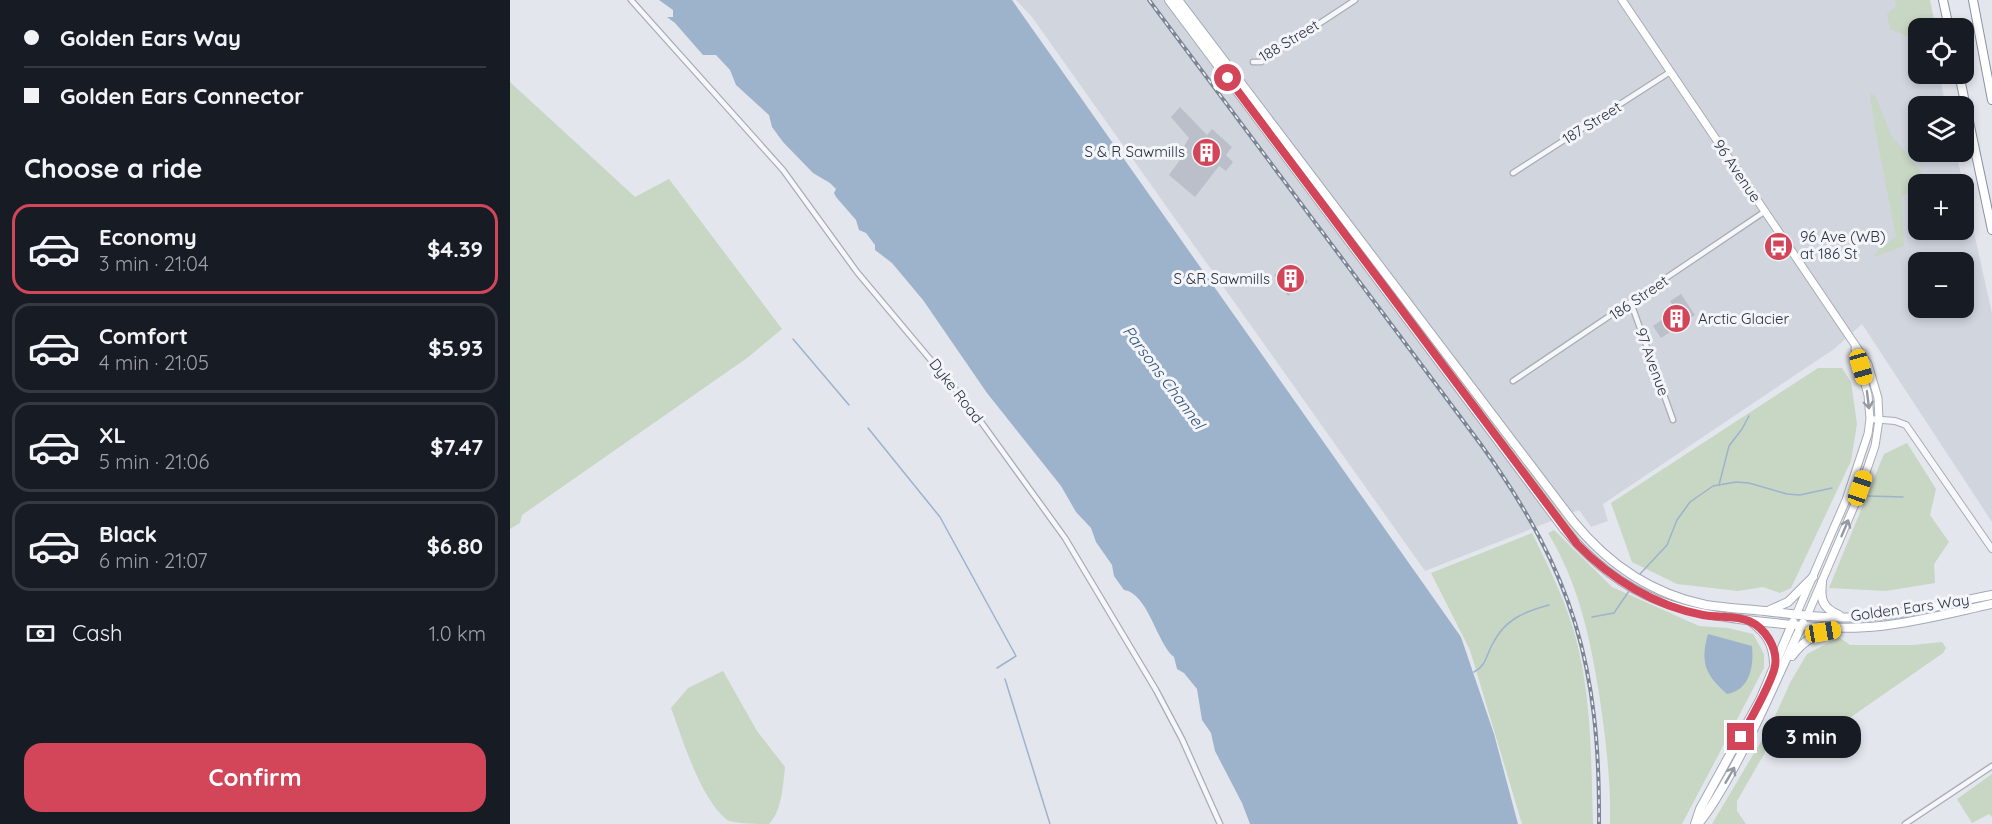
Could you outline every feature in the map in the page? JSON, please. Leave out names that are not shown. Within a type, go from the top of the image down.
[{"type":"highway","points":[[1943,0],[1947,18]]},
{"type":"highway","points":[[1973,0],[1992,100]]},
{"type":"highway","points":[[1961,84],[1992,230]]},
{"type":"main road","name":"Golden Ears Way","points":[[1169,0],[1564,529],[1604,569],[1637,590],[1670,605],[1703,615],[1802,626],[1845,628],[1899,623],[1992,604]]},
{"type":"main road","name":"Golden Ears Way","points":[[1178,0],[1573,521],[1601,552],[1639,580],[1674,596],[1706,605],[1846,618],[1879,616],[1992,595]]},
{"type":"main road","name":"96 Avenue","points":[[1622,0],[1868,364],[1878,395],[1879,420],[1875,446],[1859,494],[1807,616]]},
{"type":"main road","name":"96 Avenue","points":[[1796,615],[1856,472],[1868,434],[1870,419],[1866,384],[1852,341]]},
{"type":"main road","points":[[1766,611],[1788,602],[1813,577]]},
{"type":"main road","points":[[1822,582],[1820,597],[1824,605],[1832,612],[1846,618]]},
{"type":"main road","points":[[1696,824],[1700,809],[1732,755],[1775,666],[1796,615]]},
{"type":"main road","points":[[1696,824],[1707,814],[1742,754],[1807,616]]},
{"type":"main road","points":[[1748,621],[1768,637],[1773,648],[1775,666]]},
{"type":"main road","points":[[1784,666],[1800,645],[1812,637],[1823,632],[1845,628]]},
{"type":"street","name":"Dyke Road","points":[[632,0],[783,170],[858,272],[971,408],[1065,538],[1156,690],[1182,739],[1220,824]]},
{"type":"street","name":"188 Street","points":[[1253,62],[1261,62],[1355,0]]},
{"type":"street","name":"187 Street","points":[[1513,173],[1670,72]]},
{"type":"street","name":"186 Street","points":[[1513,381],[1764,212]]},
{"type":"street","name":"97 Avenue","points":[[1631,303],[1672,420]]},
{"type":"street","points":[[1870,419],[1899,421],[1910,430],[1992,549]]},
{"type":"street","points":[[1905,824],[1992,766]]},
{"type":"shaded area","points":[[1016,0],[1922,0],[1919,18],[1908,18],[1908,84],[1941,84],[1944,96],[1908,96],[1908,162],[1958,162],[1961,174],[1908,174],[1908,240],[1974,240],[1974,233],[1992,313],[1992,522],[1862,324],[1834,349],[1603,504],[1608,521],[1591,527],[1579,510],[1425,571],[1032,17]]},
{"type":"green space","points":[[1895,0],[1930,0],[1934,18],[1908,18],[1908,37],[1890,29],[1887,14],[1896,6]]},
{"type":"green space","points":[[510,82],[635,197],[669,179],[782,329],[747,358],[522,515],[520,523],[510,529]]},
{"type":"green space","points":[[1870,93],[1875,96],[1891,135],[1908,155],[1908,162],[1914,162],[1921,174],[1908,174],[1908,193],[1901,196],[1904,246],[1874,257],[1879,249],[1896,237]]},
{"type":"green space","points":[[1387,284],[1581,540],[1566,524]]},
{"type":"green space","points":[[1818,368],[1842,368],[1851,382],[1857,424],[1851,461],[1791,588],[1780,593],[1763,587],[1738,591],[1677,584],[1632,562],[1611,503]]},
{"type":"green space","points":[[1907,443],[1936,489],[1930,515],[1949,542],[1934,564],[1935,583],[1886,591],[1829,588],[1884,454]]},
{"type":"green space","points":[[1554,530],[1612,587],[1699,626],[1728,628],[1753,634],[1764,654],[1764,668],[1682,824],[1610,824],[1606,746],[1592,656],[1576,593],[1559,552],[1548,533]]},
{"type":"green space","points":[[1532,533],[1566,609],[1581,658],[1590,729],[1593,824],[1522,824],[1470,650],[1431,573]]},
{"type":"green space","points":[[1839,637],[1850,645],[1913,645],[1942,642],[1946,648],[1943,653],[1792,758],[1775,735],[1737,801],[1737,811],[1746,824],[1712,824],[1769,728],[1773,732],[1770,727],[1791,681],[1807,654]]},
{"type":"green space","points":[[723,671],[757,731],[785,767],[779,805],[769,824],[747,824],[727,820],[717,810],[693,768],[671,708],[688,688]]},
{"type":"green space","points":[[1992,774],[1992,817],[1989,814],[1972,823],[1957,799]]},
{"type":"water","name":"Parsons Channel","points":[[659,0],[1012,0],[1461,637],[1494,734],[1518,824],[1250,824],[1242,803],[1215,751],[1211,733],[1202,720],[1197,689],[1184,673],[1177,669],[1174,657],[1162,641],[1140,600],[1124,590],[1114,576],[1112,565],[1096,542],[1091,528],[1076,512],[1061,486],[987,393],[923,300],[892,263],[875,250],[875,245],[866,233],[859,230],[856,220],[836,197],[834,193],[836,189],[813,173],[783,142],[772,127],[769,115],[736,85],[730,70],[716,55],[703,55],[667,17],[673,17],[673,10]]},
{"type":"water","points":[[1708,634],[1752,646],[1749,676],[1741,688],[1735,692],[1727,694],[1709,674],[1704,653]]},
{"type":"building","name":"S & R Sawmills","points":[[1180,107],[1207,135],[1212,129],[1232,147],[1226,155],[1233,162],[1226,171],[1219,166],[1195,197],[1169,175],[1185,153],[1182,150],[1189,138],[1171,117]]},
{"type":"building","name":"S &R Sawmills","points":[[1297,265],[1308,282],[1288,296],[1274,275],[1280,271],[1283,274]]},
{"type":"building","name":"Arctic Glacier","points":[[1681,294],[1695,315],[1661,338],[1653,326],[1676,310],[1670,301]]},
{"type":"waterway","points":[[793,339],[849,405]]},
{"type":"waterway","points":[[1719,485],[1729,446],[1749,416]]},
{"type":"waterway","points":[[868,428],[940,517],[1016,656],[997,668]]},
{"type":"waterway","points":[[1640,574],[1667,545],[1677,520],[1690,502],[1713,486],[1736,482],[1749,483],[1787,494],[1800,495],[1832,488]]},
{"type":"waterway","points":[[1868,496],[1903,497]]},
{"type":"waterway","points":[[1592,617],[1614,613],[1629,591]]},
{"type":"waterway","points":[[1474,672],[1483,664],[1497,636],[1508,623],[1523,614],[1549,605]]},
{"type":"waterway","points":[[1005,679],[1050,824]]},
{"type":"railway","points":[[1149,0],[1482,446],[1539,537],[1560,580],[1587,669],[1598,768],[1599,824]]},
{"type":"place","name":"S & R Sawmills","points":[[1206,152]]},
{"type":"place","name":"96 Ave (WB) at 186 St","points":[[1779,246]]},
{"type":"place","name":"S &R Sawmills","points":[[1291,279]]},
{"type":"place","name":"Arctic Glacier","points":[[1677,319]]},
{"type":"route","points":[[1228,78],[1577,544],[1612,575],[1651,597],[1703,615],[1748,621],[1768,637],[1773,648],[1775,666],[1741,737]]}]
